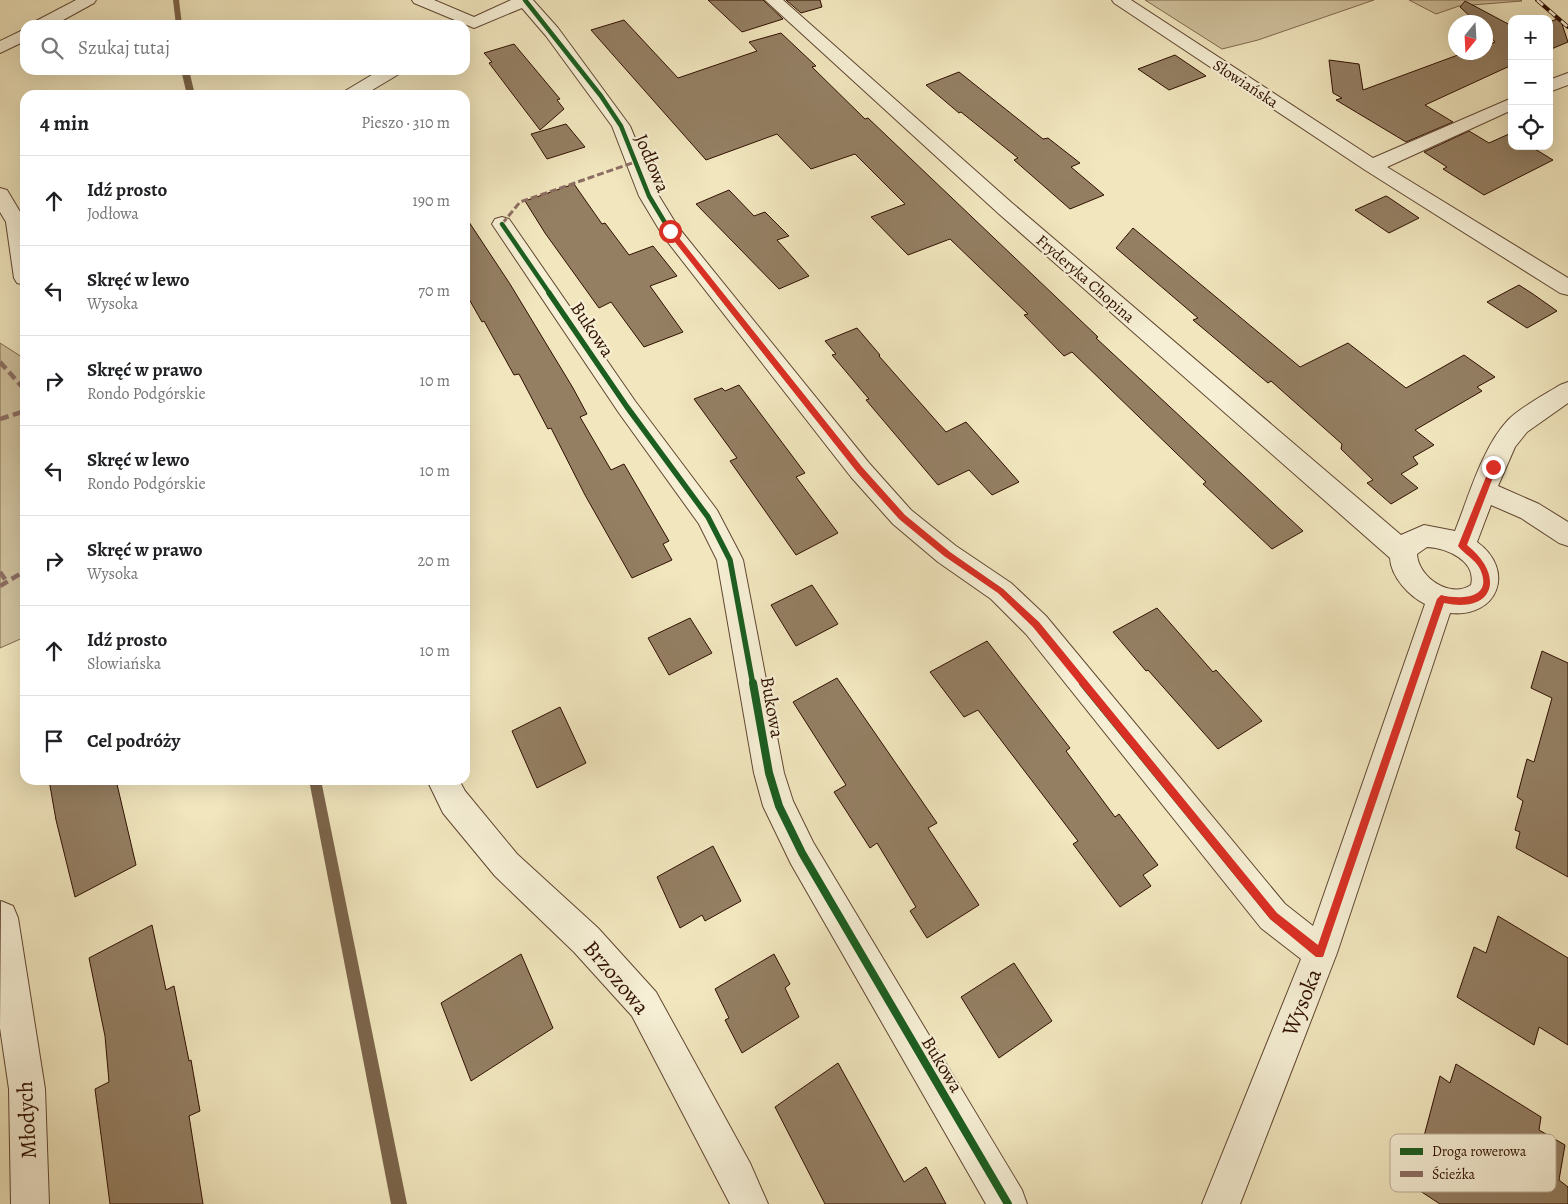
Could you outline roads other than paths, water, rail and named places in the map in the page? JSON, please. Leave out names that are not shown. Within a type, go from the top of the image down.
[{"type":"street","points":[[51,20],[88,0]]},
{"type":"street","points":[[420,0],[458,20]]},
{"type":"street","points":[[470,26],[525,0]]},
{"type":"street","name":"Jodłowa","points":[[525,0],[552,32],[621,126],[649,196],[670,231],[860,470],[902,517],[947,554],[1001,591],[1036,625],[1273,916],[1320,953]]},
{"type":"street","name":"Fryderyka Chopina","points":[[773,0],[1005,208],[1403,553]]},
{"type":"street","name":"Słowiańska","points":[[1120,0],[1372,166],[1568,288]]},
{"type":"street","points":[[0,48],[20,37]]},
{"type":"street","points":[[359,90],[385,75]]},
{"type":"street","points":[[1553,85],[1568,78]]},
{"type":"street","points":[[1372,166],[1510,105]]},
{"type":"street","points":[[0,194],[16,222],[20,247]]},
{"type":"street","name":"Bukowa","points":[[502,224],[627,407],[708,517],[730,560],[763,743],[778,806],[802,853],[1008,1204]]},
{"type":"street","points":[[1462,546],[1493,467],[1505,442],[1518,425],[1568,391]]},
{"type":"street","points":[[1485,491],[1530,511],[1568,535]]},
{"type":"street","points":[[1424,536],[1442,538],[1462,546],[1474,555],[1483,567],[1486,578],[1485,588],[1480,597],[1469,601],[1456,602],[1441,599],[1427,592],[1416,583],[1403,563],[1403,553],[1407,545],[1414,539],[1424,536]]},
{"type":"street","name":"Wysoka","points":[[1221,1204],[1320,953],[1441,599]]},
{"type":"street","name":"Brzozowa","points":[[445,785],[454,802],[506,864],[586,940],[644,1004],[737,1176],[749,1204]]},
{"type":"street","name":"Młodych","points":[[0,917],[27,1089],[30,1204]]},
{"type":"waterway","points":[[176,0],[178,20]]},
{"type":"waterway","points":[[186,75],[190,90]]},
{"type":"waterway","points":[[316,785],[399,1204]]},
{"type":"railway","points":[[1537,0],[1568,27]]}]
